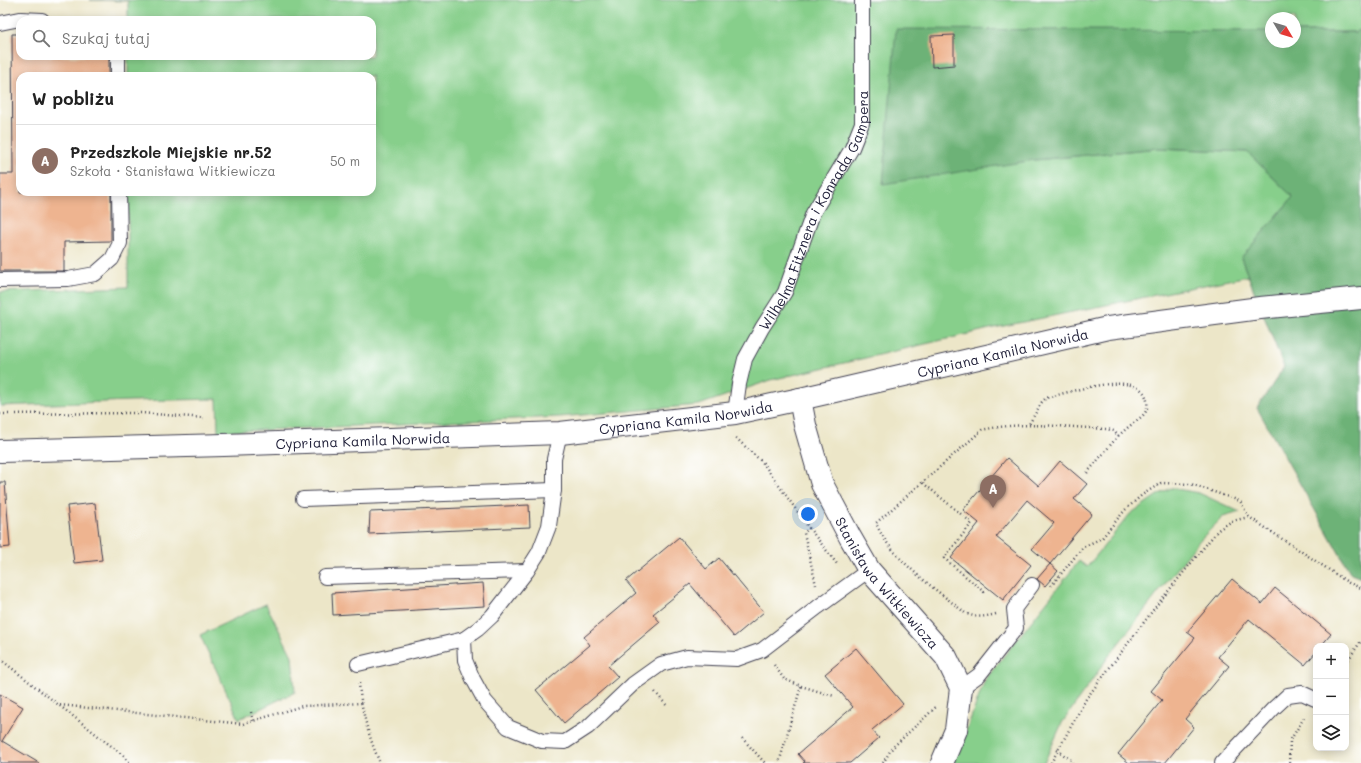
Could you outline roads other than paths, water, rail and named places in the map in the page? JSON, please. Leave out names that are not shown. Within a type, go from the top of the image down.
[{"type":"street","name":"Cypriana Kamila Norwida","points":[[0,451],[560,433],[735,413],[1108,328],[1260,308],[1361,298]]},
{"type":"street","name":"Stanisława Witkiewicza","points":[[800,399],[805,425],[822,484],[850,537],[862,576],[946,657],[961,688]]},
{"type":"street","points":[[942,763],[956,730],[961,688]]},
{"type":"lane","name":"Wilhelma Fitznera i Konrada Gampera","points":[[735,413],[739,384],[745,359],[762,328],[785,292],[813,213],[852,148],[862,122],[862,0]]},
{"type":"lane","points":[[0,22],[16,20]]},
{"type":"lane","points":[[118,60],[118,72]]},
{"type":"lane","points":[[0,280],[68,279],[95,274],[112,259],[120,243],[119,196]]},
{"type":"lane","points":[[358,664],[464,639],[492,616],[527,571],[539,552],[549,526],[554,490],[554,459],[560,433]]},
{"type":"lane","points":[[303,499],[554,490]]},
{"type":"lane","points":[[325,577],[527,571]]},
{"type":"lane","points":[[464,639],[465,660],[472,679],[485,701],[508,727],[542,741],[565,742],[588,727],[634,684],[661,664],[687,657],[737,659],[762,650],[818,607],[862,576]]},
{"type":"lane","points":[[961,688],[979,675],[1016,628],[1014,609],[1032,585]]},
{"type":"lane","points":[[1222,763],[1288,695],[1302,693],[1313,698]]},
{"type":"place","name":"Przedszkole Miejskie nr.52","points":[[993,508]]}]
